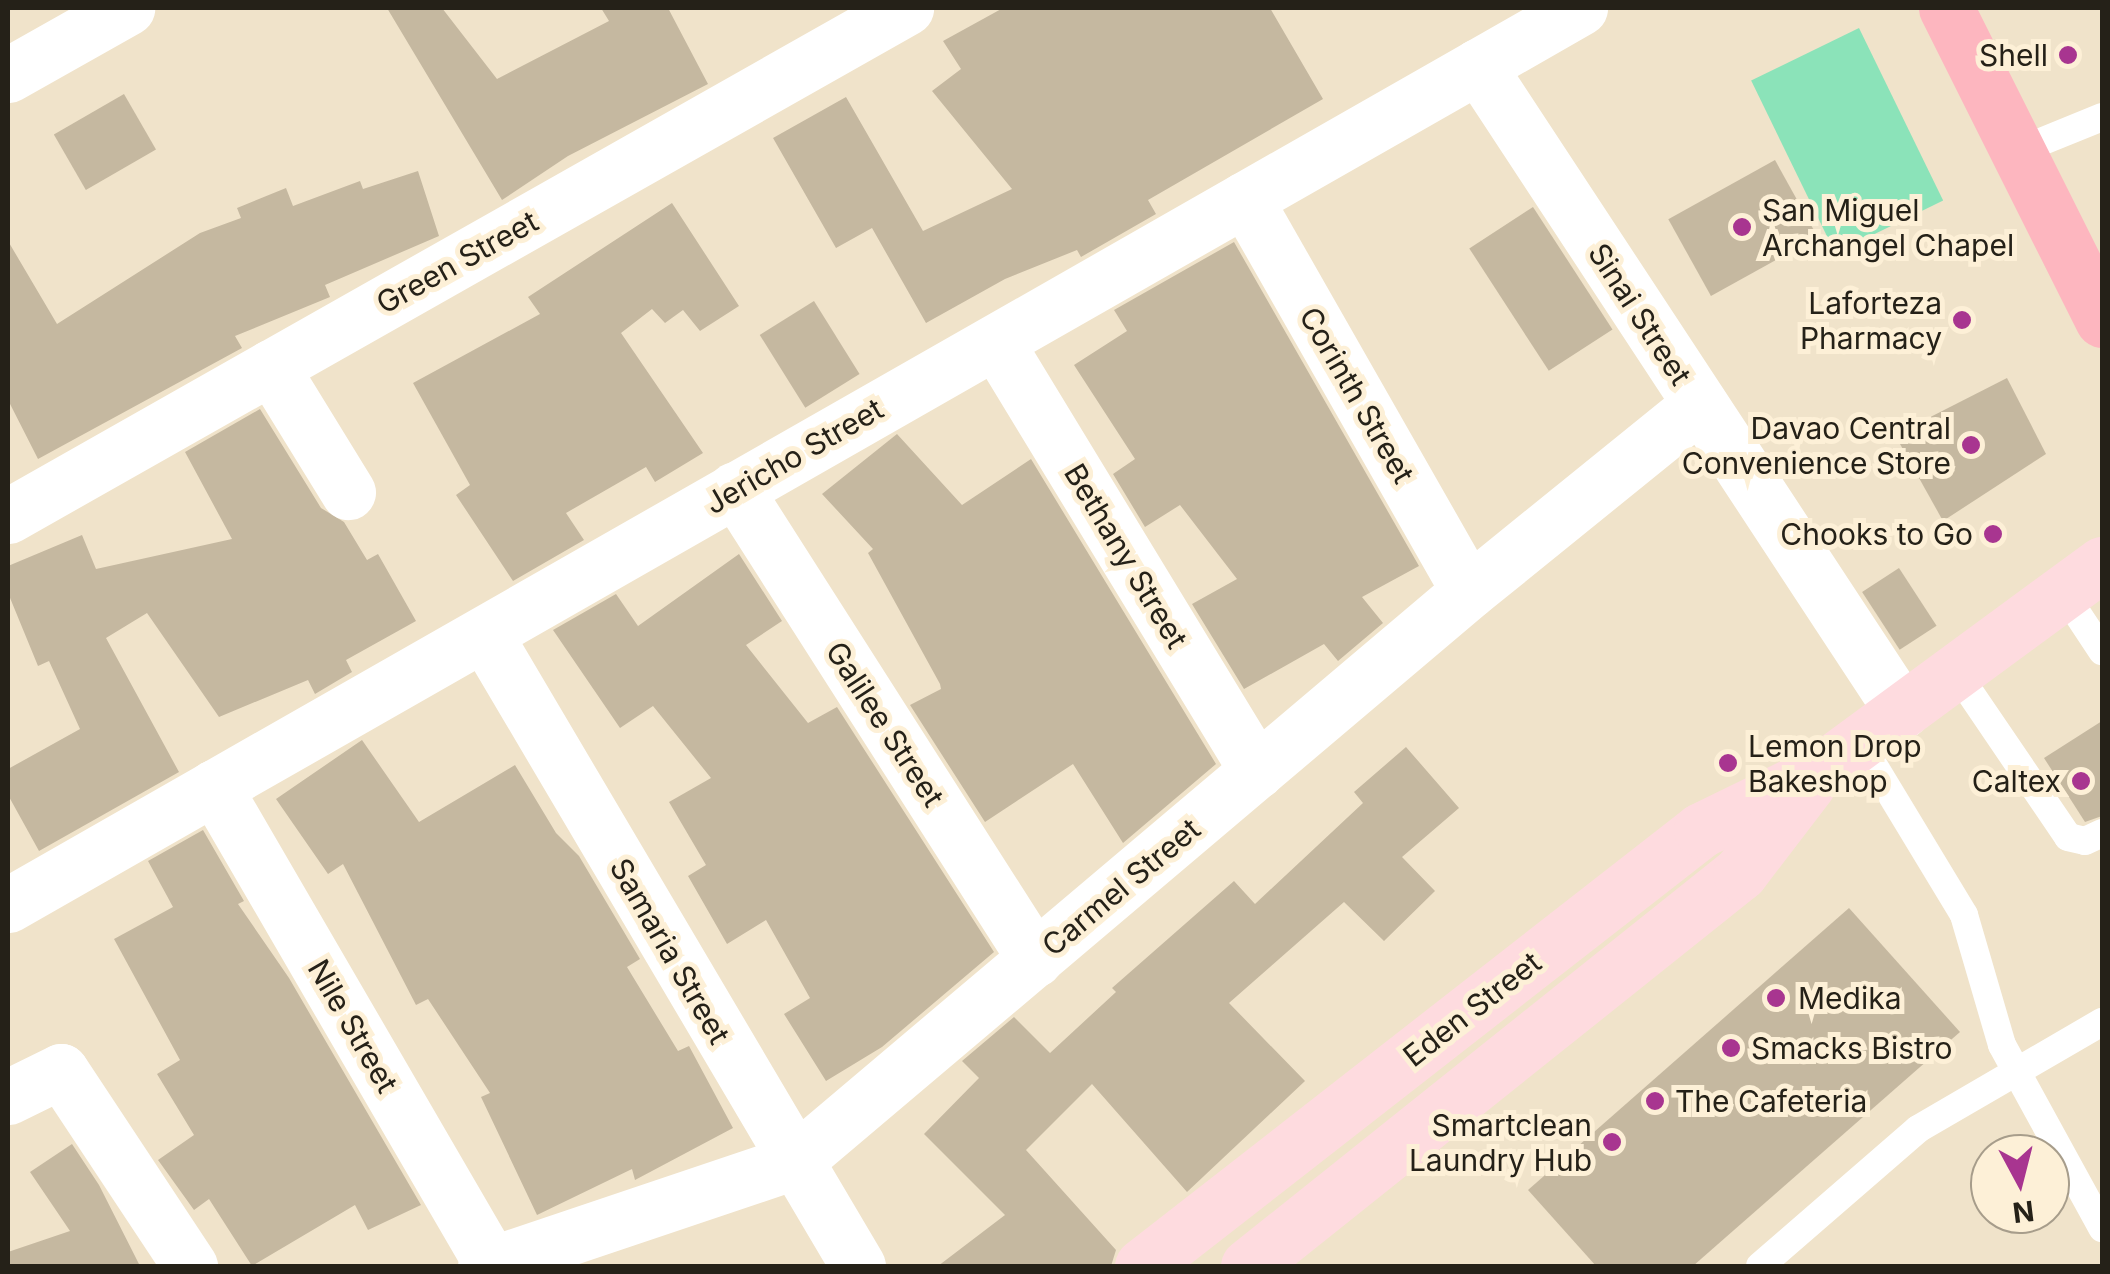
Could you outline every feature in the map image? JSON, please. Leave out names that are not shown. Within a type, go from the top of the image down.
[{"type":"main road","points":[[1946,8],[2102,320]]},
{"type":"main road","name":"Eden Street","points":[[1142,1266],[1701,830],[1816,774],[2083,578]]},
{"type":"main road","name":"Eden Street","points":[[1248,1266],[1740,873],[1816,774]]},
{"type":"street","points":[[8,75],[127,8]]},
{"type":"street","name":"Green Street","points":[[8,516],[906,8]]},
{"type":"street","name":"Jericho Street","points":[[8,905],[1580,8]]},
{"type":"street","name":"Sinai Street","points":[[1478,66],[1700,404],[1881,727]]},
{"type":"street","name":"Corinth Street","points":[[1245,199],[1468,591]]},
{"type":"street","name":"Bethany Street","points":[[996,342],[1257,771]]},
{"type":"street","points":[[271,367],[348,492]]},
{"type":"street","name":"Carmel Street","points":[[488,1266],[794,1162],[1468,591],[1700,404]]},
{"type":"street","name":"Galilee Street","points":[[735,490],[1034,960]]},
{"type":"street","name":"Samaria Street","points":[[485,635],[858,1266]]},
{"type":"street","name":"Nile Street","points":[[214,787],[488,1266]]},
{"type":"street","points":[[8,1097],[61,1071],[190,1266]]},
{"type":"lane","points":[[2016,152],[2102,117]]},
{"type":"lane","points":[[2083,578],[2102,651]]},
{"type":"lane","points":[[1956,672],[2068,837],[2085,841],[2102,832]]},
{"type":"lane","points":[[1881,727],[1964,915],[2016,1072],[2102,1228]]},
{"type":"lane","points":[[1760,1266],[1918,1130],[2102,1022]]},
{"type":"green space","points":[[1859,28],[1943,201],[1835,253],[1751,81]]},
{"type":"building","points":[[387,8],[442,8],[497,79],[609,21],[601,8],[668,8],[708,84],[568,156],[502,200]]},
{"type":"building","points":[[1003,8],[1270,8],[1323,99],[1148,200],[1156,214],[1081,257],[1077,250],[1005,279],[926,323],[872,228],[836,248],[773,138],[846,97],[923,231],[1012,189],[932,91],[961,69],[943,41]]},
{"type":"building","points":[[124,94],[156,149],[86,190],[54,134]]},
{"type":"building","name":"San Miguel Archangel Chapel","points":[[1775,160],[1818,237],[1711,296],[1668,219]]},
{"type":"building","points":[[418,171],[439,236],[325,285],[330,297],[235,336],[242,348],[38,459],[8,400],[8,241],[57,324],[200,233],[241,218],[237,208],[286,188],[293,206],[360,181],[363,189]]},
{"type":"building","points":[[672,203],[739,306],[700,331],[683,310],[665,323],[652,309],[621,333],[703,453],[655,482],[646,467],[566,513],[584,540],[513,581],[456,495],[470,485],[413,383],[540,314],[528,297]]},
{"type":"building","points":[[1533,207],[1613,329],[1549,371],[1469,248]]},
{"type":"building","points":[[1234,242],[1419,566],[1362,597],[1383,623],[1338,661],[1324,644],[1244,689],[1192,604],[1237,579],[1180,505],[1145,527],[1113,474],[1135,459],[1074,365],[1127,331],[1114,310]]},
{"type":"building","points":[[814,301],[860,374],[805,408],[760,335]]},
{"type":"building","name":"Davao Central Convenience Store","points":[[2007,378],[2046,454],[1943,521],[1895,435]]},
{"type":"building","points":[[260,409],[321,508],[344,522],[367,560],[378,554],[416,621],[346,660],[352,672],[315,694],[308,680],[219,717],[147,613],[106,638],[179,772],[39,851],[8,795],[8,769],[80,729],[49,661],[38,666],[8,593],[8,566],[82,535],[96,569],[232,539],[185,452]]},
{"type":"building","points":[[897,434],[962,505],[1031,459],[1216,764],[1123,843],[1073,764],[985,822],[910,705],[941,689],[940,684],[868,553],[873,549],[822,494]]},
{"type":"building","points":[[739,554],[782,621],[746,645],[808,723],[837,707],[994,952],[882,1047],[826,1081],[784,1014],[810,998],[766,920],[727,944],[688,876],[706,865],[669,802],[711,778],[653,706],[620,728],[553,630],[616,594],[638,626]]},
{"type":"building","points":[[1899,568],[1937,626],[1900,650],[1862,592]]},
{"type":"building","name":"Caltex","points":[[2102,721],[2102,816],[2085,822],[2044,758]]},
{"type":"building","points":[[362,740],[419,822],[515,765],[556,833],[579,856],[640,959],[627,967],[678,1051],[689,1046],[733,1128],[635,1180],[632,1169],[537,1215],[481,1097],[490,1093],[428,999],[416,1005],[343,864],[328,874],[276,799]]},
{"type":"building","points":[[1406,747],[1459,808],[1402,857],[1435,891],[1384,941],[1344,902],[1229,1003],[1305,1081],[1187,1192],[1092,1084],[1026,1150],[1116,1250],[1111,1266],[938,1266],[1005,1215],[924,1134],[979,1078],[962,1061],[1014,1017],[1050,1053],[1116,992],[1112,988],[1234,881],[1255,904],[1363,803],[1354,792]]},
{"type":"building","points":[[203,830],[244,901],[238,904],[289,978],[421,1205],[368,1230],[355,1205],[252,1266],[209,1199],[194,1210],[158,1160],[194,1135],[157,1074],[180,1060],[114,939],[173,907],[148,861]]},
{"type":"building","points":[[1849,908],[1960,1032],[1693,1266],[1596,1266],[1528,1190]]},
{"type":"building","points":[[72,1144],[99,1185],[140,1266],[8,1266],[8,1252],[70,1231],[30,1172]]},
{"type":"place","name":"Shell","points":[[2068,55]]},
{"type":"place","name":"San Miguel Archangel Chapel","points":[[1742,227]]},
{"type":"place","name":"Laforteza Pharmacy","points":[[1962,320]]},
{"type":"place","name":"Davao Central Convenience Store","points":[[1971,445]]},
{"type":"place","name":"Chooks to Go","points":[[1993,534]]},
{"type":"place","name":"Lemon Drop Bakeshop","points":[[1728,763]]},
{"type":"place","name":"Caltex","points":[[2081,781]]},
{"type":"place","name":"Medika","points":[[1776,998]]},
{"type":"place","name":"Smacks Bistro","points":[[1731,1048]]},
{"type":"place","name":"The Cafeteria","points":[[1655,1101]]},
{"type":"place","name":"Smartclean Laundry Hub","points":[[1612,1142]]}]
